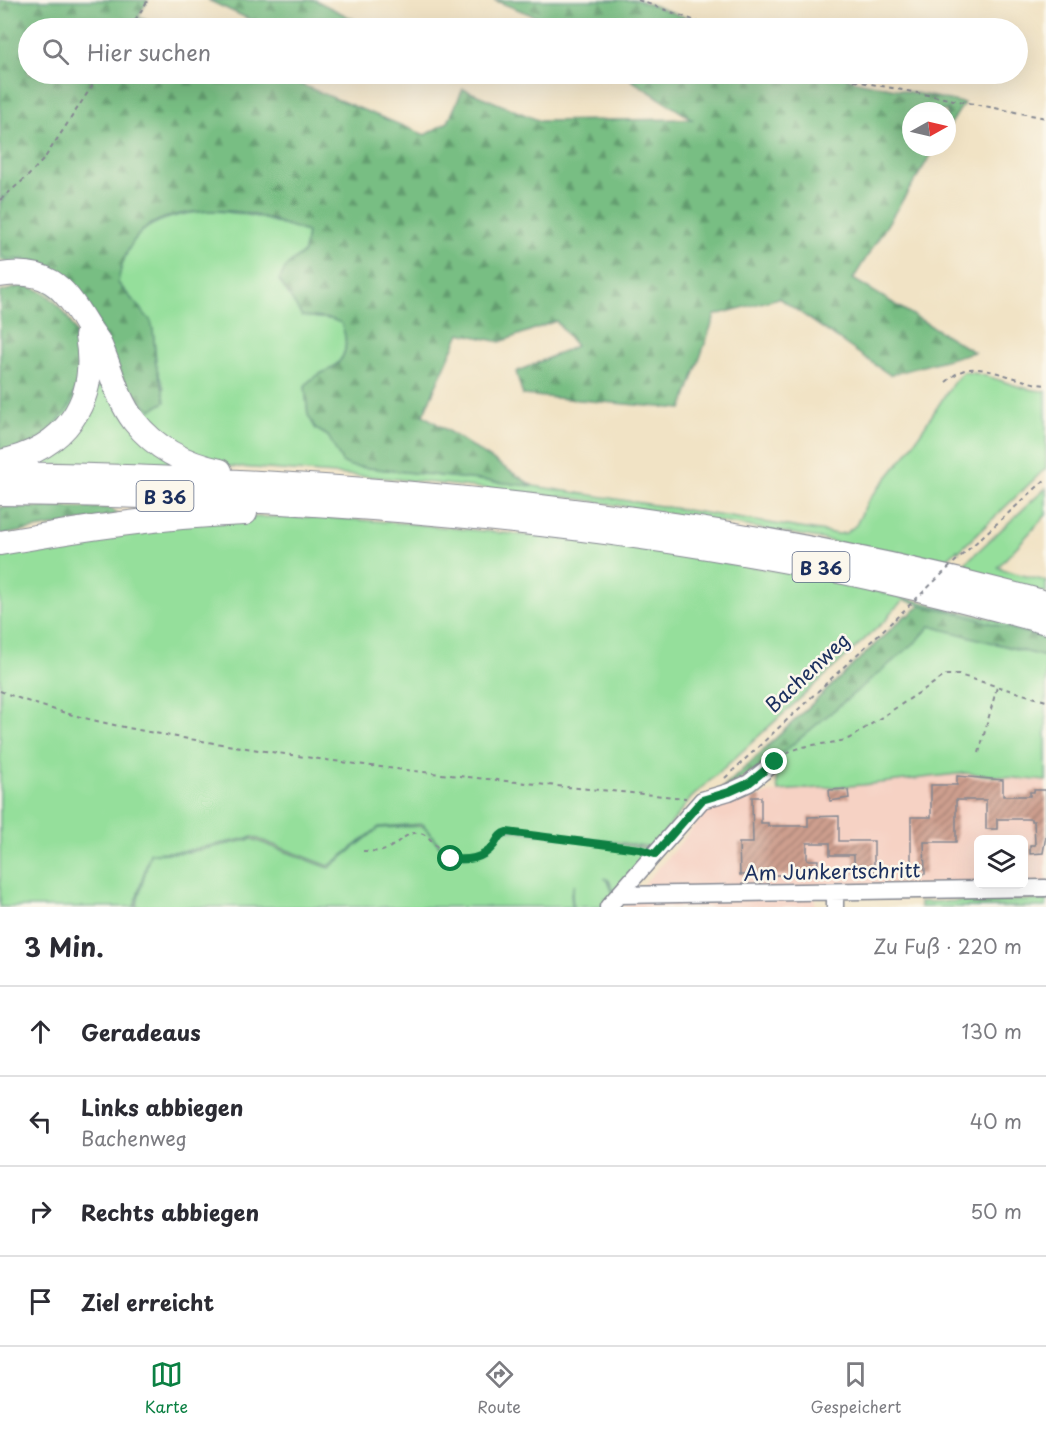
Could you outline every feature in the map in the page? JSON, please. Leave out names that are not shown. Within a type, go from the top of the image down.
[{"type":"highway","points":[[0,275],[27,274],[46,279],[62,289],[71,298],[85,322],[91,359],[90,373],[77,412],[61,433],[40,448],[15,459],[0,462]]},
{"type":"highway","name":"B 36","points":[[85,322],[97,341],[122,402],[143,432],[159,446],[180,458],[253,482]]},
{"type":"highway","name":"B 36","points":[[0,474],[253,482],[477,499],[678,524],[802,546],[887,563],[1046,603]]},
{"type":"highway","name":"B 36","points":[[0,493],[161,496],[330,505],[548,525],[741,553],[837,571],[1046,622]]},
{"type":"highway","name":"B 36","points":[[0,543],[98,526],[242,513],[287,513],[330,505]]},
{"type":"street","points":[[614,901],[702,800],[749,783],[775,762]]},
{"type":"street","name":"Am Junkertschritt","points":[[614,901],[835,899],[1046,888]]},
{"type":"path","points":[[136,18],[148,0]]},
{"type":"path","points":[[638,0],[688,18]]},
{"type":"path","points":[[0,200],[44,159],[93,84]]},
{"type":"path","points":[[871,84],[1046,118]]},
{"type":"path","points":[[946,382],[963,370],[987,370],[1034,385],[1046,385]]},
{"type":"path","name":"Bachenweg","points":[[722,781],[1046,479]]},
{"type":"path","points":[[775,762],[798,747],[838,743],[850,738],[946,675],[959,675],[1046,701]]},
{"type":"path","points":[[979,753],[997,687]]},
{"type":"path","points":[[0,691],[33,704],[150,733],[273,753],[414,771],[702,800]]},
{"type":"path","points":[[363,850],[381,851],[394,845],[408,834],[418,833],[428,836],[438,851],[451,859],[469,860],[486,854],[501,834],[507,832],[639,849],[655,854]]},
{"type":"shaded area","points":[[965,774],[1046,782],[1046,884],[1028,884],[1028,835],[974,835],[974,884],[814,886],[815,907],[623,907],[711,806],[777,792]]},
{"type":"green space","points":[[0,0],[148,0],[138,17],[141,18],[18,18],[18,84],[300,84],[425,135],[448,122],[463,89],[540,121],[692,119],[637,84],[871,84],[964,103],[956,116],[956,102],[902,102],[902,156],[930,156],[853,279],[974,352],[890,375],[779,298],[715,315],[682,409],[523,395],[516,372],[576,346],[556,321],[500,342],[460,333],[423,415],[533,486],[350,466],[342,462],[328,436],[316,429],[308,415],[305,386],[342,358],[345,335],[341,323],[331,319],[302,316],[279,280],[286,267],[304,252],[307,232],[250,214],[208,211],[162,219],[140,233],[125,256],[118,283],[151,321],[153,327],[156,363],[165,402],[151,410],[134,395],[130,395],[94,315],[73,283],[52,267],[38,262],[6,259],[0,254],[0,203],[8,194],[0,200]]},
{"type":"green space","points":[[208,0],[315,0],[351,18],[247,18]]},
{"type":"green space","points":[[494,0],[638,0],[688,18],[540,18]]},
{"type":"green space","points":[[210,211],[249,215],[307,232],[304,252],[286,267],[302,316],[341,322],[346,346],[338,363],[314,377],[305,386],[308,415],[316,429],[328,436],[350,466],[533,486],[838,534],[846,533],[856,525],[868,501],[908,452],[953,383],[963,372],[1046,391],[1046,468],[959,551],[957,550],[945,561],[961,567],[1046,488],[1046,515],[998,567],[1046,581],[1046,593],[813,537],[567,497],[376,477],[213,465],[153,436],[97,329],[9,263],[0,259],[0,254],[13,260],[26,259],[49,266],[67,276],[76,285],[93,309],[134,395],[151,410],[164,388],[157,370],[153,329],[150,321],[118,283],[122,264],[137,237],[148,228],[175,216]]},
{"type":"green space","points":[[22,286],[46,295],[65,314],[78,339],[81,365],[70,405],[53,427],[37,440],[0,455],[0,292]]},
{"type":"green space","points":[[96,369],[111,388],[191,468],[12,464]]},
{"type":"green space","points":[[0,507],[112,508],[117,515],[0,535]]},
{"type":"green space","points":[[317,517],[404,523],[612,544],[817,577],[1046,632],[1046,639],[904,600],[889,614],[890,616],[691,798],[653,847],[502,827],[487,849],[464,854],[442,848],[423,824],[379,827],[329,866],[253,837],[185,851],[150,853],[134,907],[0,907],[0,547],[212,519]]},
{"type":"green space","points":[[921,605],[950,611],[1046,639],[1046,657],[930,626],[917,641],[774,760],[719,792],[906,615],[908,616]]},
{"type":"green space","points":[[930,626],[1046,657],[1046,781],[965,773],[862,785],[778,791],[774,760],[917,641]]},
{"type":"green space","points":[[423,826],[442,849],[463,856],[488,850],[503,829],[652,849],[614,892],[609,880],[604,878],[608,881],[613,894],[602,907],[573,907],[572,893],[575,884],[571,893],[572,907],[136,907],[150,854],[189,852],[252,839],[329,868],[379,828]]},
{"type":"green space","points":[[1046,900],[1046,907],[920,907],[920,902]]},
{"type":"building","points":[[957,776],[1003,780],[1003,796],[1030,796],[1030,792],[1034,790],[1046,790],[1046,836],[1043,853],[1030,854],[1030,845],[1035,845],[1034,821],[1031,819],[997,819],[997,829],[986,829],[986,800],[956,800],[956,842],[924,842],[925,874],[911,874],[911,817],[931,817],[931,785],[957,785]]},
{"type":"building","points":[[829,790],[848,790],[849,798],[830,801]]},
{"type":"building","points":[[752,797],[761,797],[761,823],[768,823],[768,826],[808,826],[808,817],[839,816],[839,841],[874,841],[874,874],[854,874],[854,855],[830,855],[830,843],[807,843],[807,860],[818,860],[817,875],[740,875],[739,843],[753,843]]},
{"type":"route","points":[[451,859],[469,860],[486,854],[501,834],[507,832],[639,849],[655,854],[702,800],[749,783],[775,762]]}]
